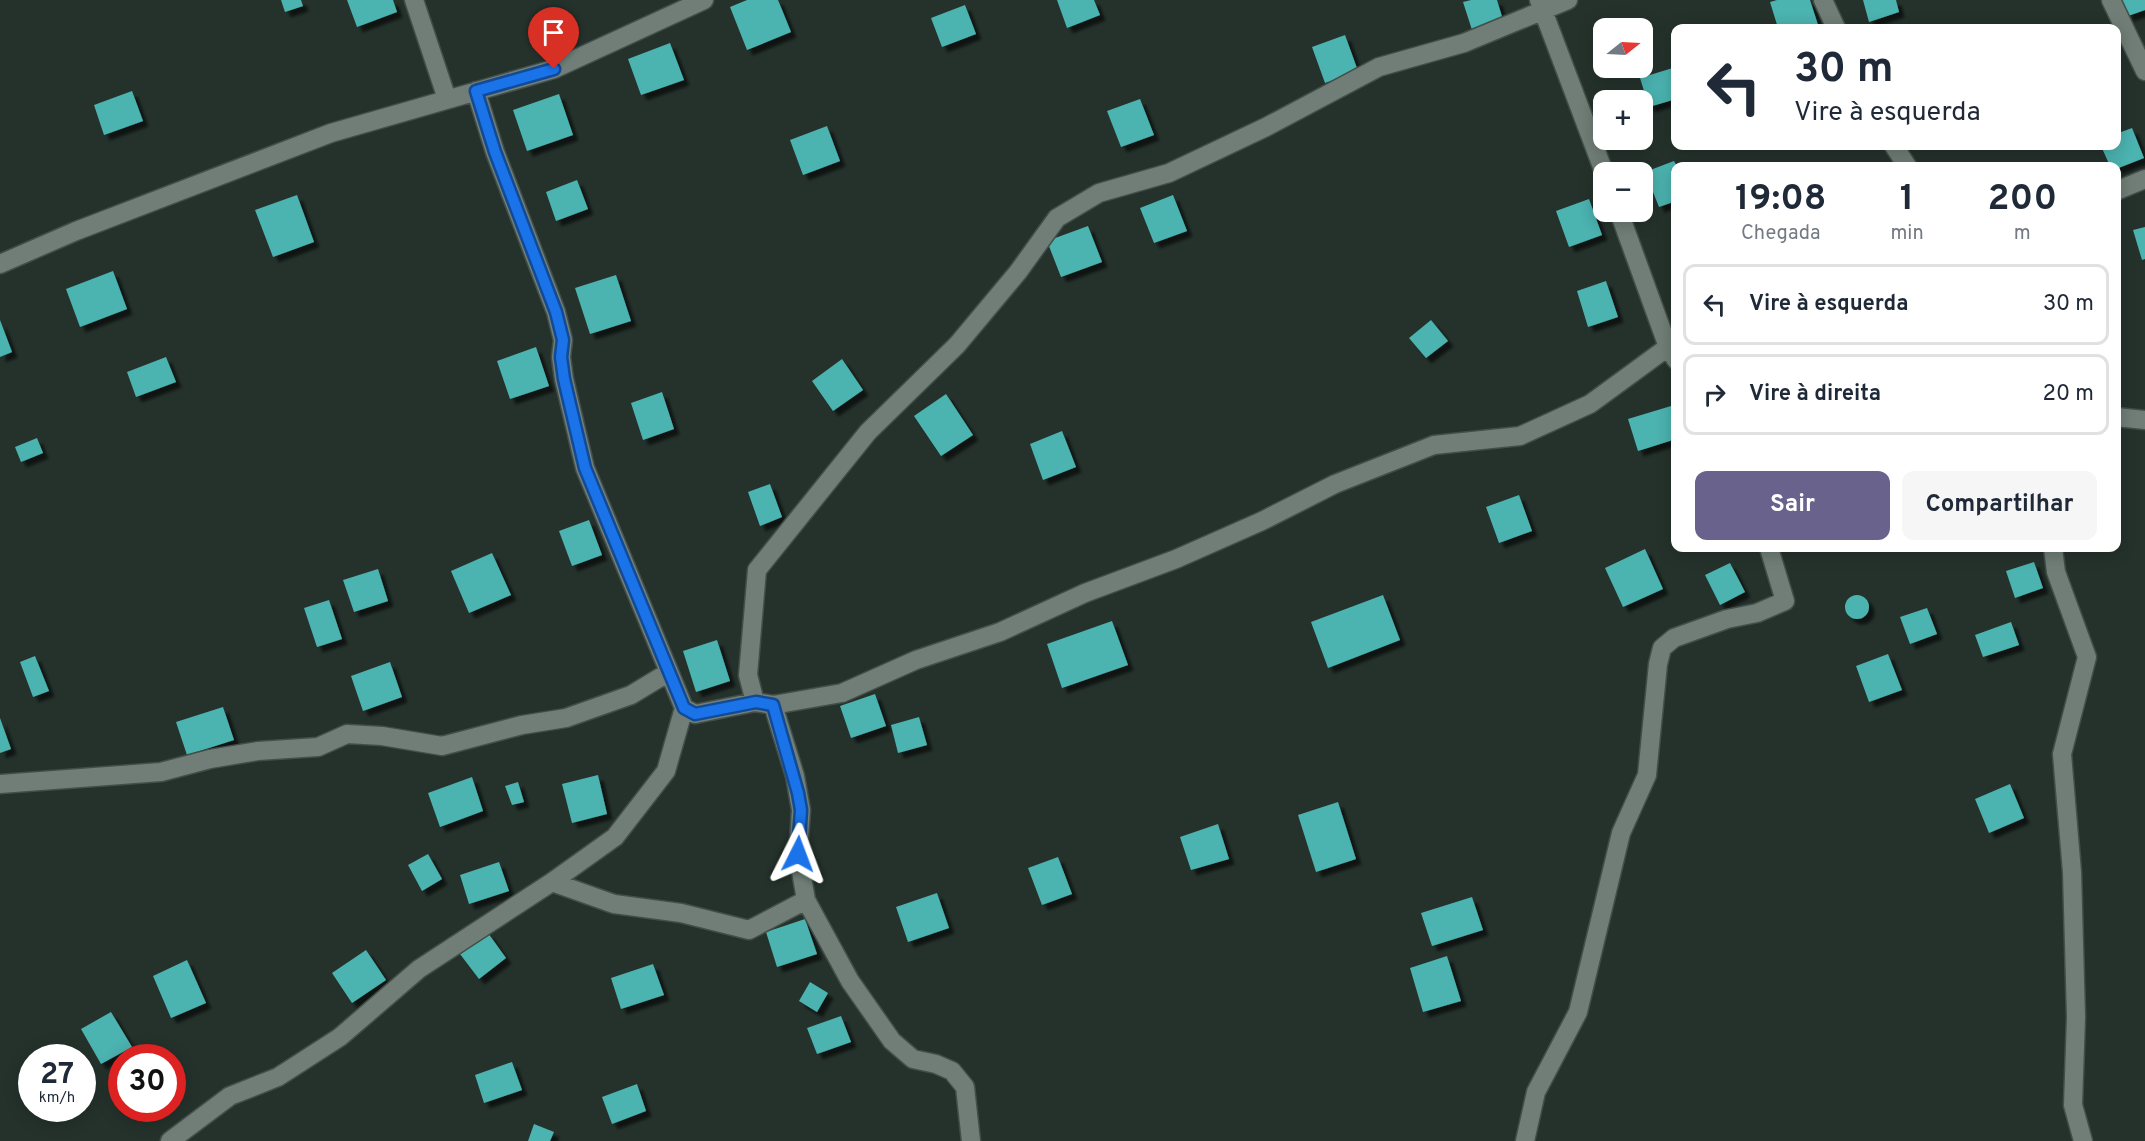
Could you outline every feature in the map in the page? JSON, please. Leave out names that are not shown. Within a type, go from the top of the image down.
[{"type":"street","points":[[414,0],[447,99]]},
{"type":"street","points":[[0,264],[76,231],[331,133],[554,69],[704,0]]},
{"type":"street","points":[[971,1141],[965,1087],[952,1071],[936,1064],[913,1059],[892,1041],[850,981],[807,900],[798,854],[801,810],[795,776],[764,704],[748,675],[757,570],[868,432],[957,345],[1018,272],[1057,218],[1099,193],[1180,168],[1266,128],[1379,68],[1464,43],[1541,4],[1568,0]]},
{"type":"street","points":[[1823,0],[1834,24]]},
{"type":"street","points":[[2111,0],[2145,71]]},
{"type":"street","points":[[1541,4],[1600,162]]},
{"type":"street","points":[[170,1141],[230,1096],[278,1077],[340,1037],[419,969],[552,882],[615,837],[666,771],[684,708],[585,468],[564,379],[561,357],[563,340],[556,312],[495,152],[476,91]]},
{"type":"street","points":[[2121,189],[2145,179]]},
{"type":"street","points":[[1622,222],[1671,346]]},
{"type":"street","points":[[684,708],[695,714],[842,693],[916,660],[1000,632],[1085,593],[1176,559],[1262,521],[1335,484],[1434,445],[1520,436],[1590,404],[1671,352]]},
{"type":"street","points":[[2121,418],[2145,420]]},
{"type":"street","points":[[1525,1141],[1536,1092],[1578,1012],[1621,833],[1647,775],[1658,664],[1662,648],[1674,638],[1727,619],[1757,613],[1785,601],[1769,552]]},
{"type":"street","points":[[2054,552],[2056,572],[2087,657],[2062,754],[2072,872],[2076,1017],[2073,1105],[2083,1141]]},
{"type":"street","points":[[0,784],[161,772],[210,759],[258,751],[318,747],[347,734],[382,736],[442,746],[522,725],[566,718],[631,695],[669,672]]},
{"type":"street","points":[[552,882],[614,904],[681,913],[749,930],[807,900]]},
{"type":"building","points":[[281,0],[301,0],[303,6],[285,12]]},
{"type":"building","points":[[347,0],[393,0],[397,12],[357,27]]},
{"type":"building","points":[[747,0],[778,0],[791,32],[747,50],[730,7]]},
{"type":"building","points":[[1057,0],[1094,0],[1100,15],[1067,28]]},
{"type":"building","points":[[1497,0],[1503,20],[1472,30],[1463,2]]},
{"type":"building","points":[[1810,0],[1818,24],[1777,24],[1770,2]]},
{"type":"building","points":[[1863,0],[1896,0],[1899,12],[1869,22]]},
{"type":"building","points":[[2122,0],[2145,0],[2145,10],[2128,16]]},
{"type":"building","points":[[965,5],[976,34],[942,47],[931,18]]},
{"type":"building","points":[[1345,35],[1358,71],[1325,83],[1312,47]]},
{"type":"building","points":[[670,43],[684,80],[641,95],[628,59]]},
{"type":"building","points":[[1671,69],[1671,100],[1653,106],[1653,90],[1644,90],[1640,78],[1653,78],[1653,74]]},
{"type":"building","points":[[132,91],[143,121],[104,135],[94,105]]},
{"type":"building","points":[[559,94],[573,135],[527,151],[513,110]]},
{"type":"building","points":[[1140,99],[1154,135],[1121,147],[1107,111]]},
{"type":"building","points":[[827,126],[840,161],[803,175],[790,140]]},
{"type":"building","points":[[2132,128],[2144,158],[2121,167],[2121,162],[2108,162],[2103,150],[2121,150],[2121,132]]},
{"type":"building","points":[[1671,162],[1671,203],[1659,207],[1653,192],[1653,169]]},
{"type":"building","points":[[577,180],[588,209],[556,221],[546,192]]},
{"type":"building","points":[[297,195],[314,242],[273,257],[255,210]]},
{"type":"building","points":[[1173,195],[1187,231],[1154,243],[1140,208]]},
{"type":"building","points":[[1589,199],[1593,210],[1593,222],[1597,222],[1602,235],[1569,247],[1556,211]]},
{"type":"building","points":[[1088,226],[1102,262],[1061,277],[1047,241]]},
{"type":"building","points":[[2145,227],[2145,259],[2142,260],[2133,230]]},
{"type":"building","points":[[113,271],[127,309],[80,327],[66,289]]},
{"type":"building","points":[[616,275],[631,321],[590,334],[575,288]]},
{"type":"building","points":[[1606,281],[1618,317],[1588,327],[1577,291]]},
{"type":"building","points":[[0,320],[12,352],[0,357]]},
{"type":"building","points":[[1431,320],[1448,341],[1426,358],[1409,338]]},
{"type":"building","points":[[536,347],[549,386],[510,399],[497,361]]},
{"type":"building","points":[[166,357],[176,382],[136,397],[127,372]]},
{"type":"building","points":[[842,359],[863,390],[833,411],[812,381]]},
{"type":"building","points":[[662,392],[674,429],[643,440],[631,403]]},
{"type":"building","points":[[946,394],[973,435],[941,456],[914,416]]},
{"type":"building","points":[[1671,406],[1671,441],[1638,451],[1628,419]]},
{"type":"building","points":[[1062,431],[1076,467],[1043,480],[1030,444]]},
{"type":"building","points":[[37,438],[43,453],[21,462],[15,447]]},
{"type":"building","points":[[770,484],[782,517],[760,526],[748,492]]},
{"type":"building","points":[[1519,495],[1532,531],[1499,543],[1486,507]]},
{"type":"building","points":[[589,520],[602,555],[572,566],[559,531]]},
{"type":"building","points":[[1645,549],[1663,589],[1623,607],[1605,568]]},
{"type":"building","points":[[492,553],[511,595],[469,613],[451,571]]},
{"type":"building","points":[[2034,562],[2043,588],[2015,598],[2006,571]]},
{"type":"building","points":[[1730,563],[1745,592],[1720,605],[1705,575]]},
{"type":"building","points":[[378,569],[388,601],[354,612],[343,580]]},
{"type":"building","points":[[1383,595],[1400,640],[1328,668],[1311,622]]},
{"type":"building","points":[[1857,595],[1865,599],[1869,607],[1865,615],[1857,619],[1849,615],[1845,607],[1849,599]]},
{"type":"building","points":[[329,600],[342,639],[317,647],[304,608]]},
{"type":"building","points":[[1927,608],[1937,634],[1910,644],[1900,617]]},
{"type":"building","points":[[1112,621],[1128,665],[1062,688],[1047,644]]},
{"type":"building","points":[[2011,622],[2019,645],[1983,657],[1975,635]]},
{"type":"building","points":[[717,640],[730,681],[696,692],[683,651]]},
{"type":"building","points":[[1888,654],[1902,690],[1869,702],[1856,666]]},
{"type":"building","points":[[35,656],[49,691],[33,697],[20,662]]},
{"type":"building","points":[[390,662],[402,697],[363,711],[351,676]]},
{"type":"building","points":[[875,694],[886,726],[851,738],[840,706]]},
{"type":"building","points":[[223,707],[234,740],[187,755],[176,722]]},
{"type":"building","points":[[919,717],[927,745],[898,753],[891,725]]},
{"type":"building","points":[[0,718],[11,749],[0,753]]},
{"type":"building","points":[[598,775],[607,814],[572,823],[562,784]]},
{"type":"building","points":[[472,777],[483,811],[440,827],[428,793]]},
{"type":"building","points":[[518,782],[524,802],[512,805],[505,786]]},
{"type":"building","points":[[2010,784],[2024,818],[1989,833],[1975,799]]},
{"type":"building","points":[[1338,802],[1356,859],[1316,872],[1298,815]]},
{"type":"building","points":[[1218,824],[1229,859],[1191,870],[1180,837]]},
{"type":"building","points":[[428,854],[442,879],[422,891],[408,865]]},
{"type":"building","points":[[1058,857],[1072,894],[1042,905],[1028,868]]},
{"type":"building","points":[[499,862],[509,891],[469,904],[460,875]]},
{"type":"building","points":[[937,893],[949,928],[908,942],[896,907]]},
{"type":"building","points":[[1472,897],[1483,930],[1432,946],[1421,913]]},
{"type":"building","points":[[805,919],[817,954],[777,967],[766,932]]},
{"type":"building","points":[[488,933],[506,958],[479,979],[460,954]]},
{"type":"building","points":[[366,950],[386,980],[352,1003],[332,973]]},
{"type":"building","points":[[1447,956],[1461,1001],[1423,1012],[1410,968]]},
{"type":"building","points":[[187,960],[206,1003],[171,1018],[153,976]]},
{"type":"building","points":[[653,964],[664,995],[621,1009],[611,978]]},
{"type":"building","points":[[810,982],[828,993],[817,1012],[799,1001]]},
{"type":"building","points":[[111,1012],[130,1044],[108,1044],[108,1060],[101,1064],[96,1055],[96,1044],[90,1044],[81,1029]]},
{"type":"building","points":[[841,1016],[851,1042],[817,1054],[807,1028]]},
{"type":"building","points":[[512,1062],[522,1090],[484,1103],[475,1075]]},
{"type":"building","points":[[637,1084],[646,1111],[612,1124],[602,1097]]},
{"type":"building","points":[[534,1124],[554,1132],[550,1141],[528,1141]]},
{"type":"route","points":[[554,69],[476,91],[495,152],[556,312],[563,340],[561,357],[564,379],[585,468],[684,708],[695,714],[756,702],[767,702],[773,705],[795,776],[801,810],[798,854]]}]
